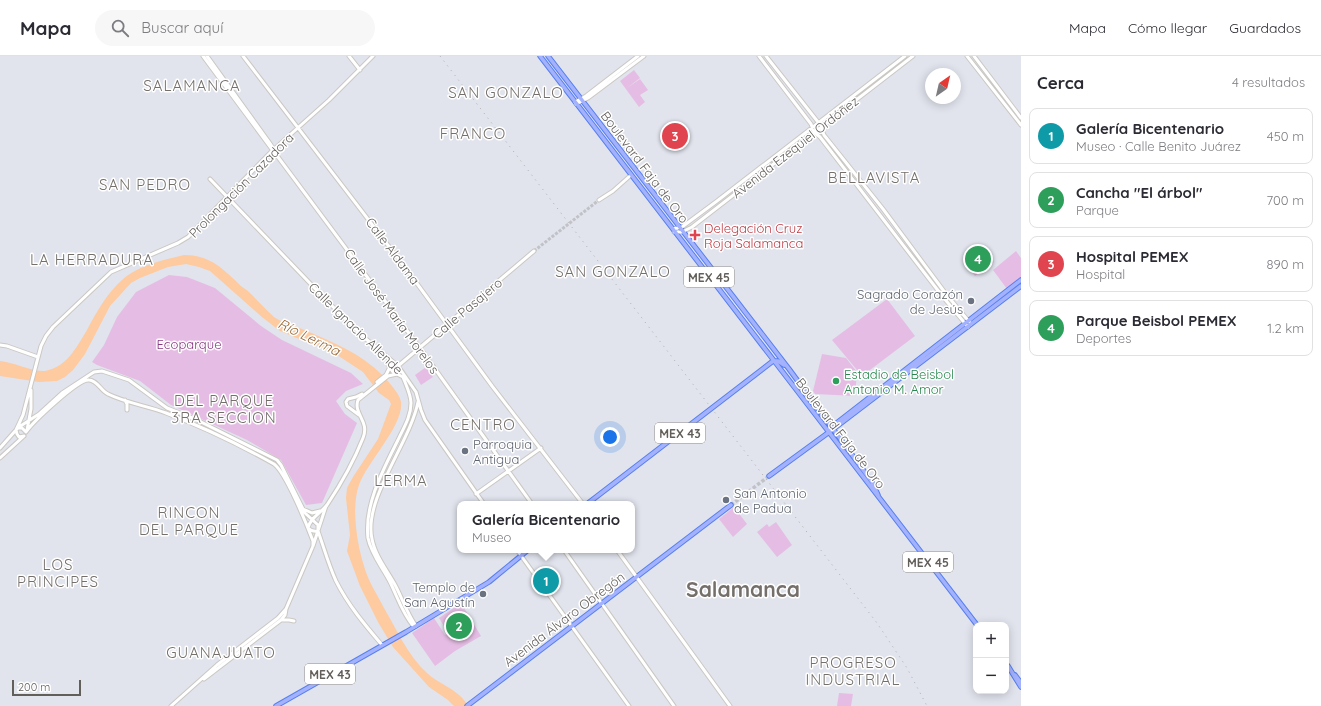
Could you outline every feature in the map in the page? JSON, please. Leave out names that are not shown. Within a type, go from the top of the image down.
[{"type":"main road","name":"Boulevard Faja de Oro","points":[[540,56],[878,498]]},
{"type":"main road","name":"Boulevard Faja de Oro","points":[[548,56],[789,369],[872,482],[878,498]]},
{"type":"main road","points":[[623,165],[624,155]]},
{"type":"main road","points":[[631,175],[639,175]]},
{"type":"main road","points":[[651,201],[655,202],[658,200]]},
{"type":"main road","points":[[689,251],[694,246]]},
{"type":"main road","points":[[968,324],[1021,280]]},
{"type":"main road","points":[[769,476],[968,324],[1021,286]]},
{"type":"main road","points":[[773,361],[782,363],[789,369]]},
{"type":"main road","name":"MEX 43","points":[[590,501],[773,361]]},
{"type":"main road","name":"MEX 45","points":[[878,498],[975,622]]},
{"type":"main road","name":"Avenida Álvaro Obregón","points":[[467,706],[708,521],[733,504]]},
{"type":"main road","name":"MEX 43","points":[[276,706],[415,627],[489,582],[524,553]]},
{"type":"main road","points":[[1009,667],[1021,683]]},
{"type":"main road","points":[[1009,667],[1021,687]]},
{"type":"street","name":"Calle José María Morelos","points":[[203,56],[420,348],[530,501]]},
{"type":"street","name":"Calle José María Morelos","points":[[207,56],[274,151]]},
{"type":"street","name":"Calle Aldama","points":[[243,56],[448,324],[492,386],[581,501]]},
{"type":"street","points":[[349,56],[359,70]]},
{"type":"street","name":"Prolongación Cazadora","points":[[31,386],[44,341],[53,327],[111,272],[184,240],[373,56]]},
{"type":"street","points":[[582,100],[638,56]]},
{"type":"street","points":[[576,103],[644,56]]},
{"type":"street","points":[[759,56],[812,127],[814,132],[820,137],[943,297],[968,324]]},
{"type":"street","name":"Avenida Ezequiel Ordóñez","points":[[673,231],[717,201],[905,56]]},
{"type":"street","name":"Avenida Ezequiel Ordóñez","points":[[682,232],[720,205],[913,56]]},
{"type":"street","points":[[967,56],[1021,125]]},
{"type":"street","points":[[974,56],[1021,118]]},
{"type":"street","points":[[763,61],[767,57],[822,126],[824,135],[883,210],[968,324]]},
{"type":"street","points":[[770,70],[774,66]]},
{"type":"street","points":[[991,87],[996,85]]},
{"type":"street","points":[[997,95],[1001,92]]},
{"type":"street","points":[[599,200],[613,191],[631,175]]},
{"type":"street","name":"Calle Ignacio Allende","points":[[210,179],[299,273],[358,332],[398,366],[414,388],[425,420],[482,501]]},
{"type":"street","points":[[673,231],[682,232]]},
{"type":"street","name":"Calle Pasajero","points":[[398,366],[511,271],[525,257],[534,251]]},
{"type":"street","points":[[0,345],[7,346],[38,359]]},
{"type":"street","points":[[389,366],[394,364],[398,366],[399,370],[397,374]]},
{"type":"street","points":[[389,366],[397,374],[409,380]]},
{"type":"street","points":[[387,376],[389,366]]},
{"type":"street","points":[[0,458],[65,394],[94,372],[102,371],[124,378],[167,408],[197,420],[276,460],[281,465],[307,516],[318,524],[318,531],[340,589],[356,613],[383,644]]},
{"type":"street","points":[[356,408],[346,404],[346,400],[359,397],[387,376],[397,374]]},
{"type":"street","points":[[402,376],[410,396],[410,410],[406,424],[378,483],[369,511],[367,526],[373,552],[389,582],[402,612],[415,627]]},
{"type":"street","points":[[0,448],[17,429],[39,414],[62,392],[85,379],[92,381],[108,394],[164,412],[194,424],[274,464],[278,467],[285,479],[308,528],[313,540],[313,546]]},
{"type":"street","points":[[31,386],[30,420],[25,434],[21,437],[18,436],[17,429],[26,407],[31,386]]},
{"type":"street","points":[[356,408],[359,397]]},
{"type":"street","points":[[308,528],[312,520],[326,506],[351,464],[365,435],[366,426],[351,398]]},
{"type":"street","points":[[415,627],[399,592],[376,551],[371,538],[370,525],[383,485],[411,425],[419,399]]},
{"type":"street","points":[[125,400],[128,410]]},
{"type":"street","points":[[31,409],[34,414],[39,414]]},
{"type":"street","points":[[17,429],[22,428],[25,434]]},
{"type":"street","points":[[476,494],[541,448]]},
{"type":"street","points":[[281,620],[313,546],[326,506]]},
{"type":"street","points":[[302,508],[312,513],[322,511]]},
{"type":"street","points":[[308,528],[314,532],[318,531]]},
{"type":"street","points":[[566,553],[674,706]]},
{"type":"street","points":[[619,553],[730,706]]},
{"type":"street","points":[[521,555],[629,706]]},
{"type":"street","points":[[171,706],[216,665],[285,611]]},
{"type":"street","points":[[202,679],[221,666],[274,624],[281,620],[294,621]]},
{"type":"green space","points":[[634,70],[640,78],[627,88],[640,79],[648,90],[640,95],[645,102],[639,107],[620,81]]},
{"type":"green space","points":[[981,246],[994,262],[975,276],[963,257]]},
{"type":"green space","points":[[1016,251],[1021,258],[1021,278],[1007,289],[993,270]]},
{"type":"green space","name":"Ecoparque","points":[[169,275],[187,277],[215,288],[261,326],[282,340],[351,373],[363,384],[346,391],[336,401],[345,414],[357,423],[322,503],[306,505],[281,460],[247,440],[171,405],[140,381],[92,362],[104,345],[117,317],[136,292]]},
{"type":"green space","points":[[887,299],[915,336],[862,376],[832,340]]},
{"type":"green space","name":"Estadio de Beisbol Antonio M. Amor","points":[[822,354],[846,358],[857,372],[855,396],[815,394],[813,391]]},
{"type":"green space","points":[[426,367],[433,377],[421,385],[415,375]]},
{"type":"green space","points":[[734,507],[747,524],[733,537],[719,519]]},
{"type":"green space","points":[[776,522],[792,545],[777,557],[757,532],[767,524],[769,527]]},
{"type":"green space","points":[[461,603],[481,636],[455,651],[435,666],[412,633],[434,618],[445,635],[448,633],[439,618]]},
{"type":"green space","points":[[839,693],[853,694],[851,706],[837,706]]},
{"type":"water","name":"Río Lerma","points":[[184,255],[201,257],[220,267],[277,319],[326,339],[355,354],[380,373],[397,393],[401,402],[397,421],[363,476],[357,494],[355,514],[361,557],[370,582],[408,651],[427,673],[460,696],[468,706],[454,706],[429,687],[393,647],[378,622],[360,586],[347,551],[350,535],[346,498],[347,488],[378,439],[391,404],[389,400],[379,393],[363,372],[328,349],[280,331],[210,271],[186,264],[168,267],[131,283],[110,306],[85,354],[73,370],[65,377],[57,381],[39,382],[0,376],[0,361],[40,371],[53,369],[65,361],[75,350],[102,304],[111,291],[122,280],[136,270],[160,261]]},
{"type":"tunnel","points":[[534,251],[599,200]]},
{"type":"tunnel","points":[[731,505],[769,476]]},
{"type":"railway","points":[[440,56],[877,623],[907,668],[927,706]]},
{"type":"place","name":"Hospital PEMEX","points":[[675,136]]},
{"type":"place","name":"Delegación Cruz Roja Salamanca","points":[[695,235]]},
{"type":"place","name":"Parque Beisbol PEMEX","points":[[978,259]]},
{"type":"place","name":"Sagrado Corazón de Jesús","points":[[971,301]]},
{"type":"place","name":"Estadio de Beisbol Antonio M. Amor","points":[[836,381]]},
{"type":"place","name":"Parroquia Antigua","points":[[465,451]]},
{"type":"place","name":"San Antonio de Padua","points":[[726,500]]},
{"type":"place","name":"Galería Bicentenario","points":[[546,581]]},
{"type":"place","name":"Templo de San Agustín","points":[[483,594]]},
{"type":"place","name":"Cancha \"El árbol\"","points":[[459,626]]},
{"type":"district","name":"SALAMANCA","points":[[192,85]]},
{"type":"district","name":"SAN GONZALO","points":[[506,92]]},
{"type":"district","name":"FRANCO","points":[[473,133]]},
{"type":"district","name":"BELLAVISTA","points":[[874,177]]},
{"type":"district","name":"SAN PEDRO","points":[[145,184]]},
{"type":"district","name":"LA HERRADURA","points":[[92,259]]},
{"type":"district","name":"SAN GONZALO","points":[[613,271]]},
{"type":"district","name":"DEL PARQUE 3RA SECCION","points":[[224,408]]},
{"type":"district","name":"CENTRO","points":[[483,424]]},
{"type":"district","name":"LERMA","points":[[401,480]]},
{"type":"district","name":"RINCON DEL PARQUE","points":[[189,520]]},
{"type":"district","name":"LOS PRINCIPES","points":[[58,572]]},
{"type":"district","name":"Salamanca","points":[[743,589]]},
{"type":"district","name":"GUANAJUATO","points":[[221,652]]},
{"type":"district","name":"PROGRESO INDUSTRIAL","points":[[853,670]]}]
